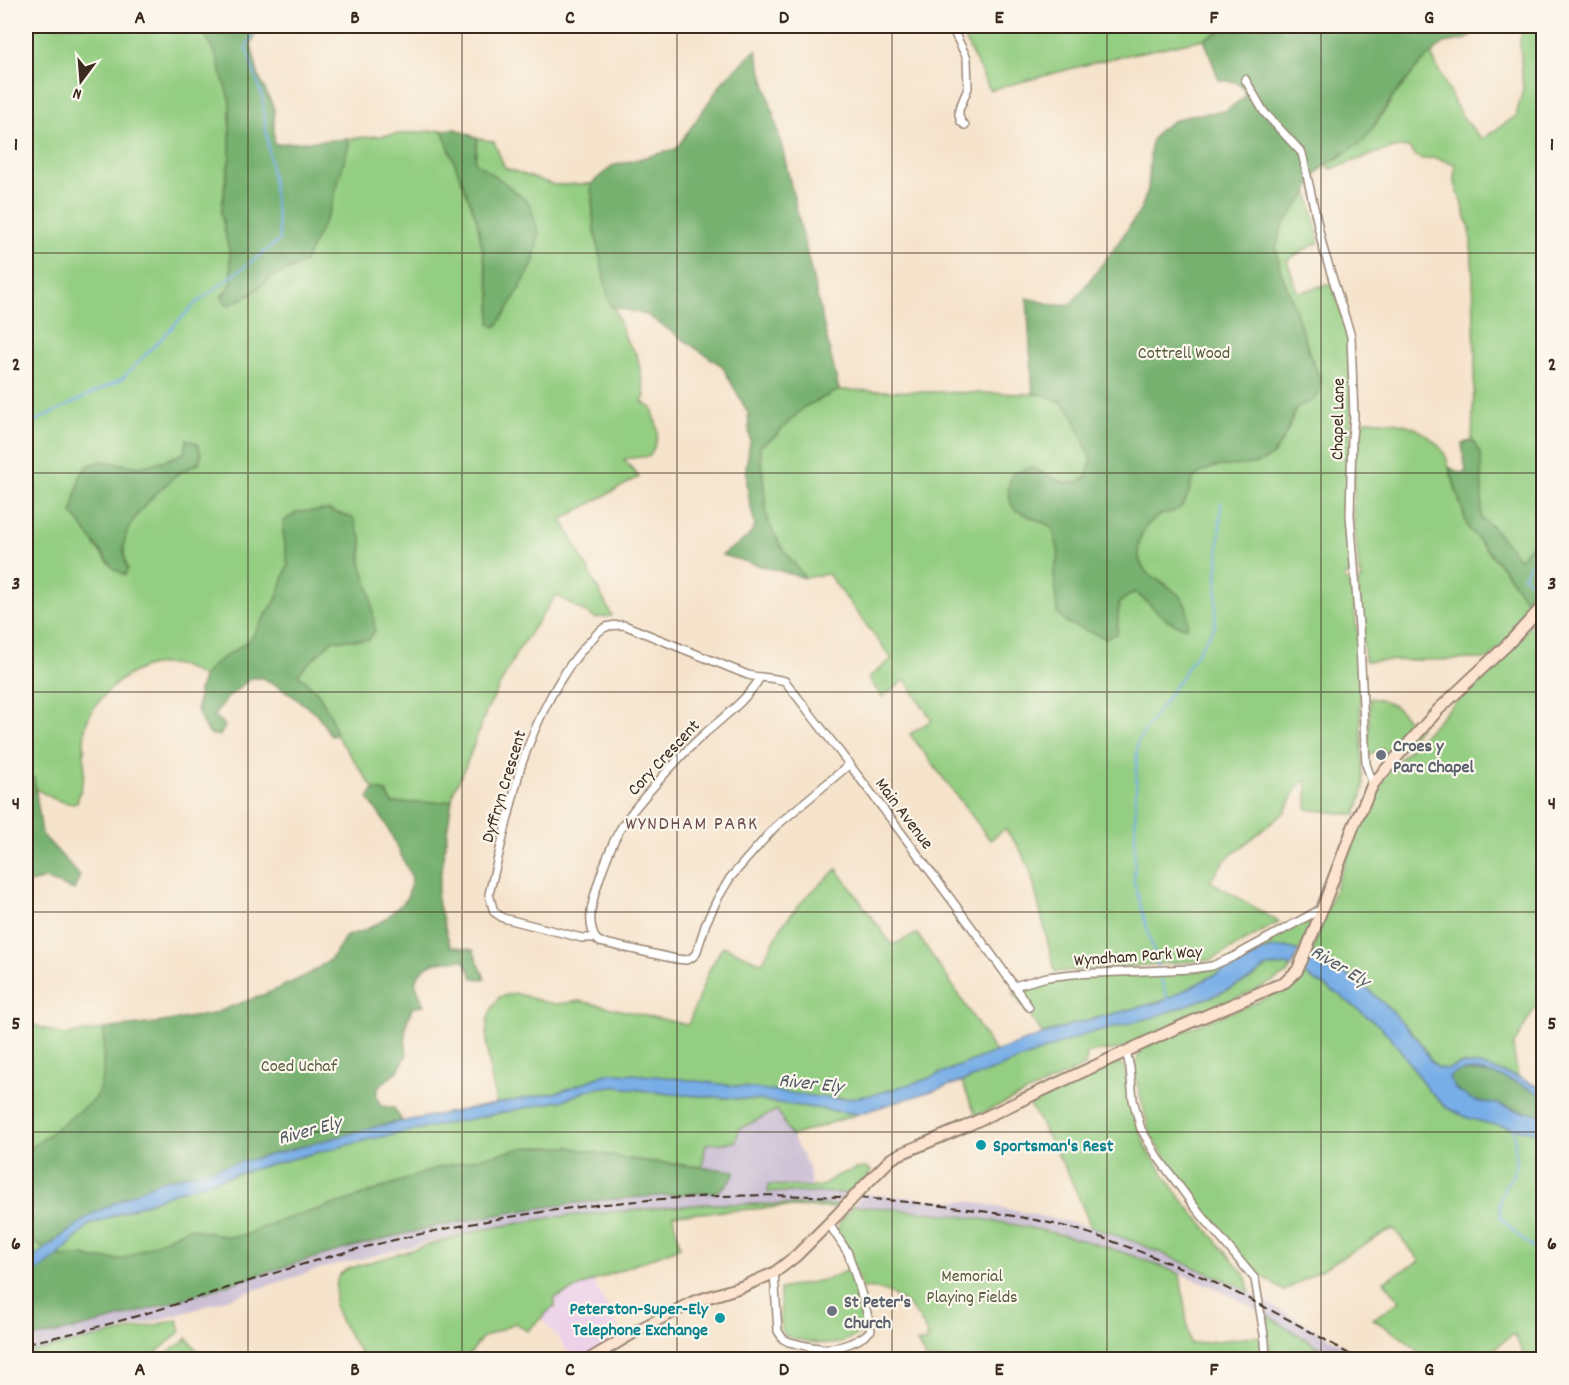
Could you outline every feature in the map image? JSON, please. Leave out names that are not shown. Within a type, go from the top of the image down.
[{"type":"street","points":[[951,26],[967,58],[968,88],[959,110],[961,122],[964,124]]},
{"type":"street","name":"Chapel Lane","points":[[1245,79],[1264,112],[1302,153],[1323,248],[1351,336],[1354,418],[1350,515],[1359,626],[1366,764],[1373,784]]},
{"type":"street","points":[[588,1359],[607,1355],[640,1329],[693,1302],[744,1286],[774,1273],[796,1256],[891,1159],[900,1154],[962,1128],[1170,1030],[1285,982],[1297,971],[1306,951],[1354,825],[1373,784],[1438,710],[1507,645],[1544,605]]},
{"type":"street","name":"Dyffryn Crescent","points":[[595,938],[582,938],[503,918],[494,912],[489,894],[526,751],[549,698],[577,655],[599,632],[605,627],[624,625],[760,678]]},
{"type":"street","name":"Main Avenue","points":[[760,678],[777,678],[785,681],[850,764],[1029,1007]]},
{"type":"street","name":"Cory Crescent","points":[[595,938],[589,918],[591,906],[603,869],[626,820],[663,776],[697,740],[753,689],[760,678]]},
{"type":"street","points":[[595,938],[600,942],[676,959],[691,958],[696,954],[718,897],[730,878],[775,827],[850,764]]},
{"type":"street","name":"Wyndham Park Way","points":[[1014,986],[1047,977],[1073,974],[1212,966],[1323,909]]},
{"type":"street","points":[[1126,1051],[1133,1100],[1141,1129],[1157,1156],[1194,1206],[1255,1279],[1266,1359]]},
{"type":"street","points":[[774,1273],[778,1331],[783,1339],[828,1350],[844,1346],[867,1335],[871,1330],[848,1252],[829,1224]]},
{"type":"shaded area","points":[[777,1110],[809,1167],[811,1187],[769,1185],[768,1191],[850,1193],[840,1205],[706,1204],[555,1217],[480,1230],[319,1269],[187,1312],[89,1339],[26,1353],[26,1339],[350,1248],[444,1225],[531,1209],[595,1201],[717,1192],[735,1171],[702,1167],[706,1144],[735,1142],[739,1129]]},
{"type":"shaded area","points":[[864,1194],[974,1202],[1091,1227],[1135,1242],[1234,1284],[1364,1359],[1338,1359],[1240,1300],[1156,1264],[1104,1246],[1055,1232],[1003,1222],[903,1209],[853,1206]]},
{"type":"shaded area","points":[[593,1281],[622,1335],[581,1359],[573,1359],[541,1318],[553,1307],[554,1298]]},
{"type":"green space","points":[[26,26],[203,26],[217,58],[230,102],[230,156],[224,187],[232,284],[222,296],[250,295],[271,278],[304,263],[349,144],[347,139],[442,130],[477,220],[491,295],[490,323],[530,204],[475,162],[477,138],[494,142],[505,168],[554,185],[591,184],[594,228],[610,306],[614,307],[627,342],[637,355],[645,396],[642,402],[652,408],[657,427],[656,443],[650,456],[624,459],[639,477],[562,519],[612,616],[595,618],[556,595],[517,652],[486,712],[452,800],[392,803],[386,792],[374,789],[336,735],[331,716],[318,693],[298,674],[333,640],[369,640],[371,596],[361,563],[362,540],[283,531],[288,565],[276,600],[250,640],[214,664],[203,677],[178,665],[152,665],[131,674],[108,691],[95,706],[87,721],[84,735],[84,776],[77,803],[66,803],[50,797],[36,789],[34,778],[26,777]],"holes":[[[184,453],[199,463],[171,479],[138,514],[126,533],[124,541],[124,555],[128,569],[114,569],[95,546],[103,461],[141,467]]]},
{"type":"green space","points":[[203,26],[259,26],[251,44],[259,78],[274,108],[274,144],[347,139],[349,144],[331,208],[304,263],[271,278],[250,295],[227,306],[222,296],[232,283],[230,256],[221,213],[230,156],[230,102],[217,58]]},
{"type":"green space","points":[[958,26],[1223,26],[1221,31],[1204,39],[1104,60],[990,90]]},
{"type":"green space","name":"Cottrell Wood","points":[[1223,26],[1481,26],[1467,39],[1444,43],[1420,64],[1394,95],[1364,141],[1318,172],[1306,195],[1282,226],[1276,248],[1280,269],[1320,378],[1320,393],[1315,399],[1297,407],[1281,443],[1268,458],[1254,464],[1215,467],[1202,472],[1194,477],[1180,508],[1155,518],[1145,528],[1140,540],[1140,561],[1151,576],[1177,593],[1184,602],[1188,613],[1187,627],[1172,623],[1134,592],[1119,603],[1117,634],[1105,638],[1067,623],[1057,612],[1054,573],[1059,554],[1053,527],[1015,510],[1011,504],[1008,488],[1012,474],[1031,467],[1064,483],[1078,483],[1087,476],[1091,460],[1070,411],[1060,401],[1046,395],[1033,394],[1027,298],[1054,305],[1071,304],[1140,211],[1148,190],[1151,142],[1159,130],[1173,121],[1191,115],[1225,111],[1245,97],[1245,90],[1236,82],[1219,80],[1204,39],[1221,31]]},
{"type":"green space","points":[[1523,26],[1543,26],[1544,532],[1519,560],[1492,526],[1481,520],[1481,455],[1472,440],[1475,359],[1470,229],[1455,183],[1455,164],[1435,158],[1421,159],[1409,148],[1398,147],[1331,169],[1327,164],[1339,158],[1376,124],[1394,96],[1431,54],[1456,106],[1482,139],[1516,116],[1523,89],[1520,41]]},
{"type":"green space","points":[[756,50],[781,143],[839,390],[804,407],[774,437],[760,446],[767,520],[782,548],[805,578],[722,555],[748,537],[755,526],[748,493],[746,468],[750,441],[748,413],[722,366],[647,315],[610,306],[594,228],[591,184],[612,166],[676,149],[724,80]]},
{"type":"green space","points":[[456,129],[477,138],[475,162],[530,204],[539,234],[533,264],[496,327],[490,324],[491,295],[477,220],[442,130]]},
{"type":"green space","points":[[1308,190],[1319,242],[1287,260],[1298,293],[1332,283],[1349,337],[1351,412],[1347,518],[1350,574],[1344,576],[1345,580],[1351,582],[1357,631],[1364,788],[1356,815],[1307,809],[1307,781],[1304,781],[1285,812],[1224,861],[1210,881],[1279,922],[1211,960],[1055,972],[1030,869],[1018,846],[1005,829],[990,840],[910,734],[932,720],[905,680],[882,697],[868,678],[892,659],[828,574],[805,578],[782,548],[767,520],[760,446],[774,437],[804,407],[839,390],[1046,395],[1060,401],[1070,411],[1077,424],[1091,460],[1087,477],[1078,483],[1064,483],[1031,467],[1015,510],[1053,527],[1059,554],[1054,573],[1067,623],[1106,637],[1117,634],[1119,603],[1134,592],[1167,620],[1186,606],[1170,587],[1149,575],[1143,568],[1138,549],[1143,530],[1154,519],[1180,508],[1192,479],[1199,473],[1230,463],[1273,455],[1287,432],[1297,407],[1315,399],[1320,378],[1280,269],[1276,247],[1282,226]]},
{"type":"green space","points":[[1367,420],[1410,426],[1429,437],[1440,448],[1447,460],[1468,528],[1505,571],[1533,610],[1489,659],[1365,661],[1358,584],[1362,579],[1362,574],[1359,574],[1353,510],[1356,432]]},
{"type":"green space","points":[[187,439],[198,444],[201,456],[199,463],[174,477],[152,497],[131,524],[124,545],[124,557],[128,569],[125,575],[114,569],[72,513],[80,476],[88,465],[103,461],[141,467],[167,460],[184,453]]},
{"type":"green space","points":[[1472,440],[1481,455],[1481,519],[1492,526],[1519,559],[1543,532],[1543,598],[1533,610],[1505,571],[1468,528],[1449,467],[1460,473],[1466,472],[1462,444]]},
{"type":"green space","points":[[329,510],[353,518],[362,540],[361,563],[371,596],[375,630],[369,640],[333,640],[298,674],[318,693],[331,716],[336,735],[331,736],[317,714],[283,689],[263,678],[251,678],[228,697],[214,715],[225,726],[220,736],[210,734],[202,723],[197,709],[203,677],[214,664],[250,640],[276,600],[288,565],[283,531],[284,521],[297,512]]},
{"type":"green space","points":[[1543,613],[1543,993],[1513,1047],[1518,1077],[1480,1065],[1461,1064],[1448,1069],[1438,1068],[1419,1041],[1393,1012],[1363,985],[1311,954],[1351,845],[1374,789],[1382,777]]},
{"type":"green space","points":[[1370,698],[1390,704],[1400,711],[1414,727],[1420,727],[1388,762],[1383,749],[1368,755]]},
{"type":"green space","points":[[26,777],[34,778],[42,834],[80,876],[74,890],[45,879],[26,884]]},
{"type":"green space","name":"Coed Uchaf","points":[[374,789],[386,792],[392,803],[452,800],[437,898],[450,946],[473,950],[485,979],[473,978],[464,960],[435,963],[419,974],[415,982],[424,1005],[412,1008],[406,1024],[407,1055],[397,1072],[379,1086],[376,1096],[381,1106],[394,1108],[402,1121],[274,1154],[92,1214],[44,1249],[27,1237],[26,1152],[96,1098],[103,1077],[104,1029],[212,1014],[273,991],[309,974],[332,958],[346,936],[363,931],[384,920],[407,899],[412,878],[386,824],[368,798]]},
{"type":"green space","points":[[837,869],[892,945],[917,934],[995,1052],[924,1080],[872,1095],[850,1098],[817,1097],[666,1077],[609,1073],[558,1092],[496,1104],[489,1061],[487,1028],[489,1015],[499,997],[515,993],[556,1004],[581,1001],[688,1025],[709,970],[723,946],[762,963],[783,924],[807,896]]},
{"type":"green space","points":[[1307,919],[1312,919],[1313,922],[1299,951],[1282,948],[1264,950],[1163,1001],[1043,1034],[1013,993],[1022,992],[1054,979],[1191,972],[1215,968],[1243,956]]},
{"type":"green space","points":[[1276,965],[1291,967],[1287,974],[1260,988],[1120,1049],[1087,1054],[1085,1066],[976,1116],[962,1082],[1086,1034],[1154,1017],[1215,995],[1247,981],[1267,967]]},
{"type":"green space","points":[[1302,973],[1338,994],[1382,1028],[1428,1090],[1447,1108],[1506,1127],[1543,1134],[1543,1359],[1526,1359],[1514,1334],[1480,1359],[1426,1359],[1404,1339],[1373,1319],[1400,1301],[1384,1281],[1420,1261],[1393,1228],[1284,1291],[1261,1276],[1243,1259],[1186,1187],[1151,1136],[1136,1080],[1136,1061],[1143,1048],[1268,997],[1287,987]]},
{"type":"green space","points":[[26,1022],[63,1035],[104,1029],[103,1077],[96,1098],[26,1152]]},
{"type":"green space","points":[[1116,1062],[1125,1068],[1131,1110],[1148,1151],[1180,1197],[1245,1275],[1250,1293],[1135,1242],[1091,1227],[1070,1177],[1028,1101]]},
{"type":"green space","points":[[1460,1071],[1493,1075],[1534,1090],[1543,1096],[1543,1115],[1501,1105],[1480,1103],[1469,1098],[1454,1087],[1449,1077]]},
{"type":"green space","points":[[603,1087],[757,1100],[858,1114],[791,1136],[777,1110],[739,1129],[736,1142],[706,1144],[702,1167],[627,1159],[569,1147],[437,1168],[349,1200],[276,1222],[245,1235],[227,1237],[189,1228],[123,1259],[93,1259],[84,1256],[57,1257],[89,1225],[179,1191],[264,1166],[367,1140],[564,1100],[588,1090]]},
{"type":"green space","points":[[527,1147],[569,1147],[627,1159],[735,1171],[731,1180],[717,1192],[595,1201],[502,1214],[440,1226],[309,1259],[108,1321],[26,1339],[26,1279],[57,1257],[84,1256],[93,1259],[123,1259],[189,1228],[227,1237],[245,1235],[276,1222],[349,1200],[437,1168]]},
{"type":"green space","points":[[855,1169],[871,1170],[870,1174],[850,1193],[768,1192],[768,1185],[821,1186],[836,1176]]},
{"type":"green space","points":[[706,1204],[840,1205],[837,1208],[779,1207],[673,1215],[680,1247],[554,1298],[555,1307],[527,1331],[515,1323],[482,1338],[466,1359],[366,1359],[341,1322],[334,1305],[337,1280],[340,1274],[347,1269],[480,1230],[555,1217]]},
{"type":"green space","name":"Memorial Playing Fields","points":[[853,1206],[937,1213],[1020,1226],[1100,1245],[1140,1258],[1180,1274],[1190,1344],[1260,1336],[1262,1359],[926,1359],[917,1342],[927,1342],[926,1338],[929,1338],[915,1313],[891,1294],[877,1289],[862,1288],[837,1229]]},
{"type":"green space","points":[[26,1236],[44,1249],[26,1263]]},
{"type":"green space","points":[[849,1270],[865,1317],[866,1328],[864,1330],[848,1340],[834,1344],[792,1338],[783,1333],[780,1289],[827,1279]]},
{"type":"green space","points":[[1263,1313],[1338,1359],[1269,1359],[1270,1343]]},
{"type":"green space","points":[[178,1320],[181,1331],[149,1359],[26,1359],[26,1353]]},
{"type":"green space","points":[[187,1339],[204,1359],[158,1359]]},
{"type":"water","points":[[1286,947],[1299,951],[1291,967],[1286,965],[1267,967],[1247,981],[1154,1017],[1086,1034],[967,1080],[858,1114],[757,1100],[603,1087],[588,1090],[564,1100],[367,1140],[264,1166],[179,1191],[89,1225],[57,1257],[26,1279],[26,1263],[92,1214],[157,1182],[379,1126],[558,1092],[609,1073],[666,1077],[836,1099],[872,1095],[924,1080],[1070,1025],[1163,1001],[1264,950]]},
{"type":"water","points":[[1311,954],[1363,985],[1393,1012],[1419,1041],[1438,1068],[1448,1069],[1461,1064],[1480,1065],[1518,1077],[1543,1089],[1543,1096],[1523,1085],[1483,1072],[1458,1072],[1449,1077],[1456,1090],[1475,1101],[1543,1115],[1543,1134],[1468,1118],[1447,1108],[1428,1090],[1382,1028],[1338,994],[1302,973]]},
{"type":"waterway","points":[[26,433],[37,420],[122,379],[195,304],[280,240],[262,96],[246,47],[259,26]]},
{"type":"waterway","points":[[1158,967],[1134,882],[1137,743],[1215,626],[1221,503]]},
{"type":"waterway","points":[[1539,600],[1534,586],[1523,576],[1530,565],[1544,552]]},
{"type":"waterway","points":[[1542,617],[1544,622]]},
{"type":"waterway","points":[[1160,975],[1168,1001]]},
{"type":"waterway","points":[[1514,1125],[1516,1162],[1513,1175],[1500,1199],[1500,1216],[1544,1260]]},
{"type":"railway","points":[[26,1343],[67,1335],[147,1313],[306,1263],[416,1235],[558,1210],[630,1202],[774,1195],[846,1197],[918,1203],[997,1213],[1075,1229],[1207,1279],[1284,1317],[1359,1360]]},
{"type":"place","name":"Croes y Parc Chapel","points":[[1381,755]]},
{"type":"place","name":"Sportsman's Rest","points":[[981,1145]]},
{"type":"place","name":"St Peter's Church","points":[[832,1311]]},
{"type":"place","name":"Peterston-Super-Ely Telephone Exchange","points":[[720,1318]]},
{"type":"district","name":"WYNDHAM PARK","points":[[692,822]]},
{"type":"water label","name":"River Ely","points":[[1341,965]]},
{"type":"water label","name":"River Ely","points":[[811,1082]]},
{"type":"water label","name":"River Ely","points":[[309,1129]]}]
